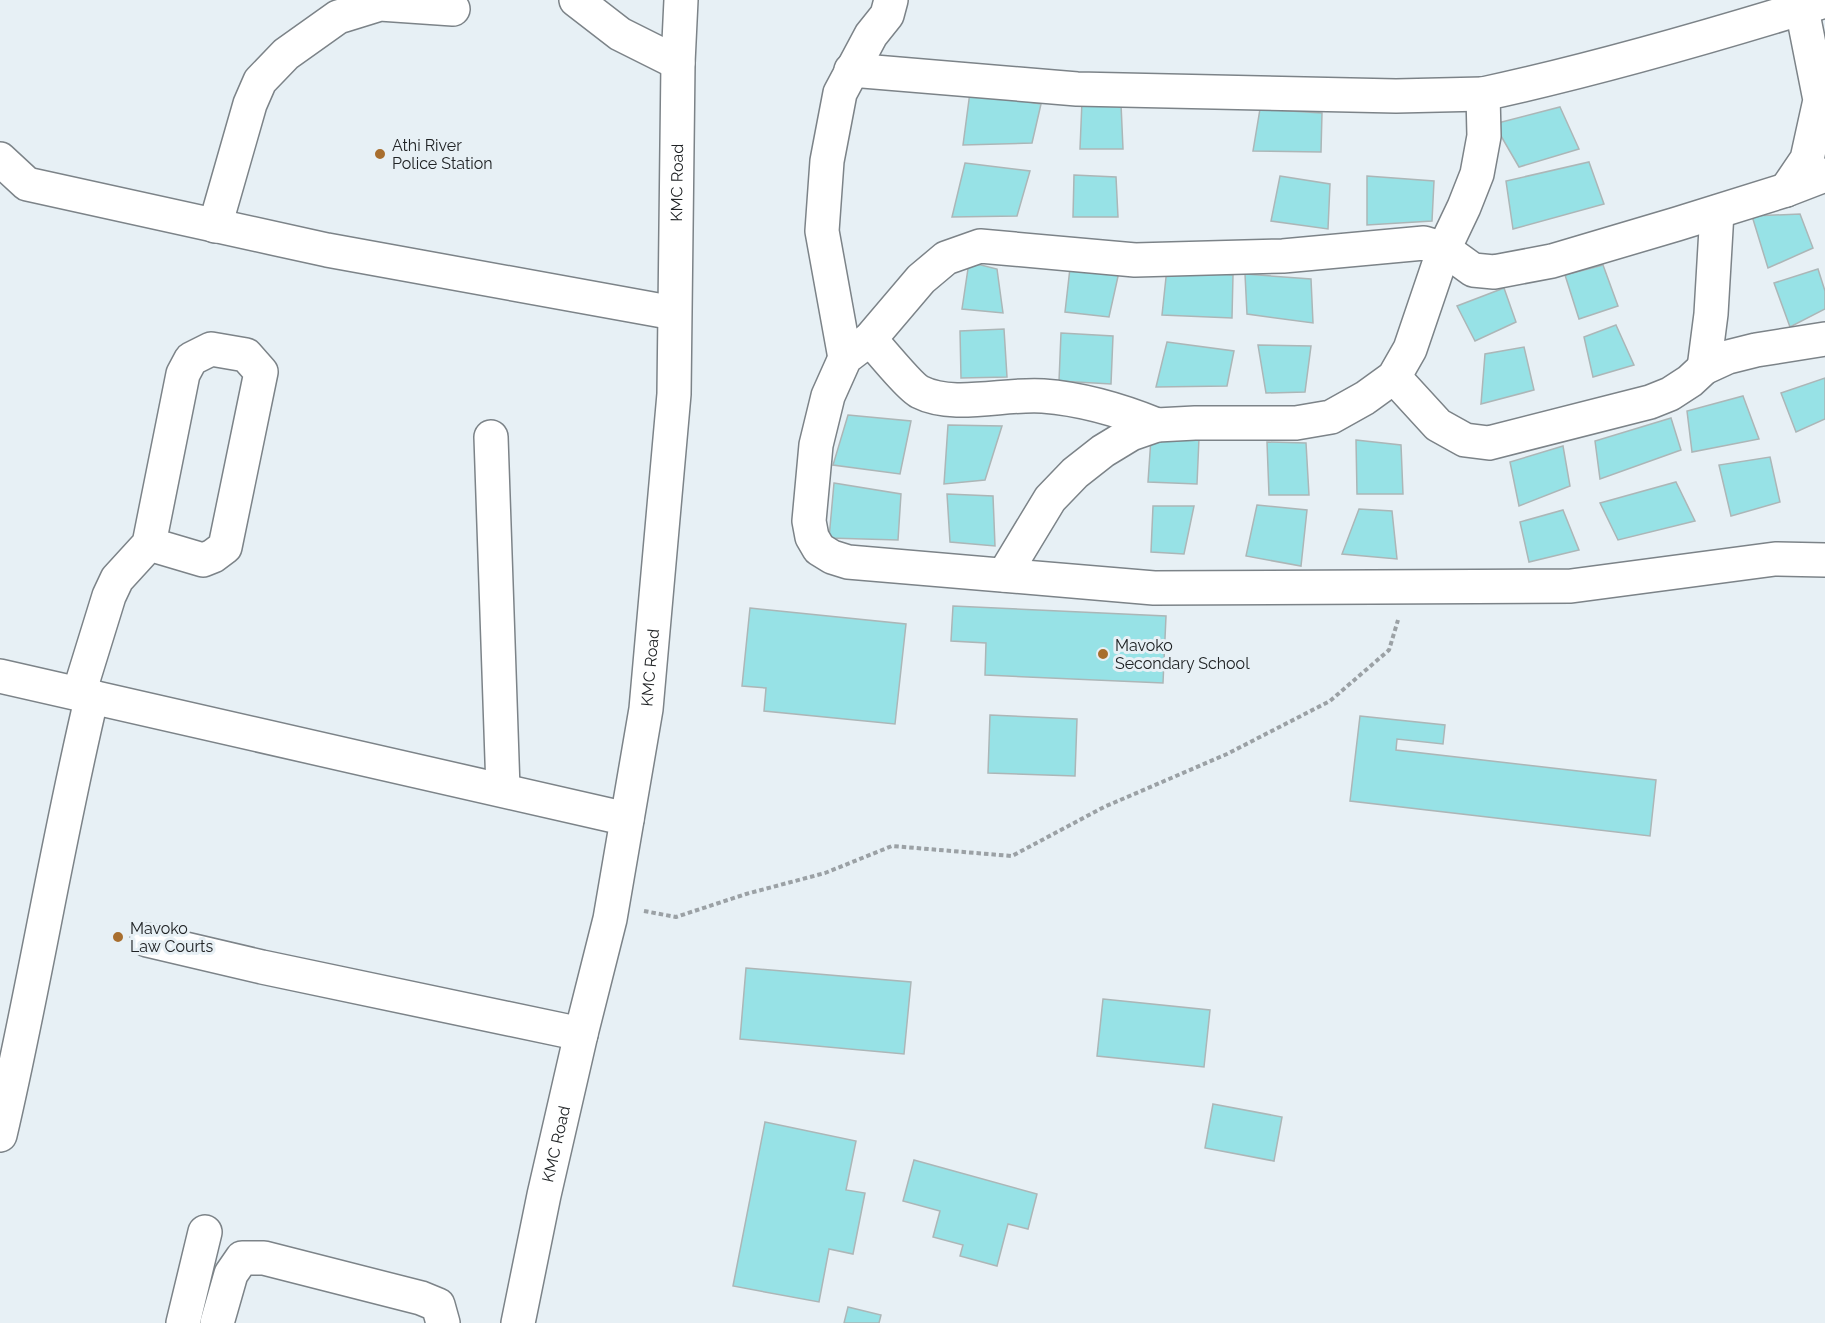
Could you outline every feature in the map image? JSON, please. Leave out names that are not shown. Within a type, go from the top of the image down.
[{"type":"street","points":[[576,0],[620,34],[678,63]]},
{"type":"street","name":"KMC Road","points":[[518,1323],[544,1195],[613,905],[646,709],[674,394],[678,63],[681,0]]},
{"type":"street","points":[[891,0],[887,15],[850,70],[840,93],[827,161],[822,231],[857,348],[919,392],[941,398],[1040,396],[1066,398],[1100,405],[1157,425]]},
{"type":"street","points":[[215,226],[256,89],[260,81],[286,54],[338,17],[380,4],[453,9]]},
{"type":"street","points":[[850,70],[1077,89],[1396,96],[1483,94],[1550,79],[1712,36],[1813,5],[1820,100],[1807,159],[1786,190]]},
{"type":"street","points":[[1004,575],[1050,499],[1075,473],[1103,451],[1131,434],[1157,425],[1296,423],[1331,417],[1365,398],[1394,377],[1410,350],[1444,249],[1477,174],[1484,136],[1483,94]]},
{"type":"street","points":[[0,159],[27,184],[327,250],[674,313]]},
{"type":"street","points":[[1825,175],[1717,212],[1552,261],[1494,272],[1473,270],[1444,249],[1424,243],[1282,256],[1135,260],[980,246],[946,258],[921,279],[857,348],[828,396],[816,445],[809,521],[812,537],[819,549],[832,557],[848,562],[1154,588],[1571,586],[1775,559],[1825,560]]},
{"type":"street","points":[[1704,368],[1711,314],[1717,212]]},
{"type":"street","points":[[1394,377],[1438,425],[1465,440],[1489,443],[1650,402],[1670,394],[1690,381],[1704,368],[1728,357],[1825,339]]},
{"type":"street","points":[[0,1135],[4,1097],[40,949],[85,695],[113,588],[129,564],[148,544],[183,374],[191,359],[211,349],[246,355],[261,372],[225,547],[213,556],[202,560],[148,544]]},
{"type":"street","points":[[490,437],[503,789]]},
{"type":"street","points":[[0,676],[627,819]]},
{"type":"street","points":[[147,940],[262,967],[581,1034]]},
{"type":"street","points":[[183,1323],[205,1232]]},
{"type":"street","points":[[217,1323],[231,1274],[242,1258],[264,1258],[421,1298],[438,1305],[443,1323]]},
{"type":"path","points":[[613,905],[676,917],[746,894],[825,873],[892,846],[1012,856],[1104,807],[1227,754],[1329,701],[1389,650],[1407,587]]},
{"type":"building","points":[[970,92],[1041,104],[1032,143],[963,145]]},
{"type":"building","points":[[1082,101],[1121,104],[1123,149],[1080,149]]},
{"type":"building","points":[[1560,107],[1579,149],[1519,167],[1494,124]]},
{"type":"building","points":[[1260,109],[1322,113],[1321,152],[1253,151]]},
{"type":"building","points":[[1589,162],[1604,204],[1513,229],[1506,181]]},
{"type":"building","points":[[965,163],[1030,171],[1017,216],[952,217]]},
{"type":"building","points":[[1074,175],[1116,177],[1118,217],[1073,217]]},
{"type":"building","points":[[1280,176],[1330,184],[1328,229],[1271,221]]},
{"type":"building","points":[[1367,176],[1434,181],[1432,221],[1367,225]]},
{"type":"building","points":[[1800,214],[1813,248],[1768,268],[1752,216]]},
{"type":"building","points":[[969,262],[997,269],[1003,313],[962,309]]},
{"type":"building","points":[[1603,265],[1618,306],[1579,319],[1565,275]]},
{"type":"building","points":[[1070,268],[1119,272],[1109,317],[1065,312]]},
{"type":"building","points":[[1167,268],[1233,275],[1232,318],[1162,315]]},
{"type":"building","points":[[1818,269],[1825,291],[1825,309],[1790,327],[1774,283]]},
{"type":"building","points":[[1245,274],[1311,279],[1313,323],[1247,314]]},
{"type":"building","points":[[1504,288],[1516,322],[1475,341],[1457,306]]},
{"type":"building","points":[[1616,325],[1634,365],[1593,377],[1584,337]]},
{"type":"building","points":[[1004,329],[1007,377],[961,378],[960,331]]},
{"type":"building","points":[[1061,333],[1113,336],[1111,384],[1059,381]]},
{"type":"building","points":[[1167,342],[1234,351],[1227,386],[1156,387]]},
{"type":"building","points":[[1258,345],[1311,346],[1305,392],[1266,393]]},
{"type":"building","points":[[1524,347],[1534,390],[1481,404],[1485,354]]},
{"type":"building","points":[[1825,378],[1825,419],[1796,432],[1781,393]]},
{"type":"building","points":[[1743,396],[1759,439],[1692,452],[1687,411]]},
{"type":"building","points":[[848,415],[911,421],[900,474],[833,465]]},
{"type":"building","points":[[1671,418],[1681,450],[1600,479],[1595,441]]},
{"type":"building","points":[[948,425],[1002,426],[985,480],[944,484]]},
{"type":"building","points":[[1151,438],[1199,438],[1197,484],[1148,482]]},
{"type":"building","points":[[1356,440],[1401,445],[1403,494],[1357,494]]},
{"type":"building","points":[[1267,442],[1306,443],[1309,495],[1269,495]]},
{"type":"building","points":[[1563,446],[1570,486],[1519,506],[1510,462]]},
{"type":"building","points":[[1770,457],[1780,502],[1731,516],[1719,465]]},
{"type":"building","points":[[1676,482],[1695,521],[1618,540],[1600,503]]},
{"type":"building","points":[[834,483],[901,494],[898,540],[829,538]]},
{"type":"building","points":[[947,494],[993,496],[995,546],[950,542]]},
{"type":"building","points":[[1257,505],[1307,510],[1301,566],[1246,556]]},
{"type":"building","points":[[1153,506],[1194,506],[1184,554],[1151,552]]},
{"type":"building","points":[[1359,509],[1392,511],[1397,559],[1342,554]]},
{"type":"building","points":[[1563,510],[1579,550],[1529,562],[1520,522]]},
{"type":"building","points":[[953,606],[1166,616],[1163,683],[985,675],[986,643],[951,641]]},
{"type":"building","points":[[750,608],[906,624],[895,724],[764,711],[766,688],[742,686]]},
{"type":"building","points":[[990,715],[1077,719],[1075,776],[988,773]]},
{"type":"building","points":[[1360,716],[1445,725],[1443,744],[1397,739],[1396,750],[1656,780],[1650,836],[1350,801]]},
{"type":"building","points":[[746,968],[911,982],[904,1054],[740,1039]]},
{"type":"building","points":[[1103,999],[1210,1010],[1204,1067],[1097,1056]]},
{"type":"building","points":[[1213,1104],[1282,1117],[1274,1161],[1205,1148]]},
{"type":"building","points":[[765,1122],[856,1141],[846,1190],[865,1193],[853,1254],[829,1249],[819,1302],[733,1286]]},
{"type":"building","points":[[914,1160],[1037,1194],[1028,1229],[1008,1224],[997,1266],[960,1256],[963,1245],[933,1237],[940,1211],[903,1201]]},
{"type":"building","points":[[848,1307],[881,1315],[879,1323],[844,1323]]},
{"type":"place","name":"Athi River Police Station","points":[[380,154]]},
{"type":"place","name":"Mavoko Secondary School","points":[[1103,654]]},
{"type":"place","name":"Mavoko Law Courts","points":[[118,937]]}]
